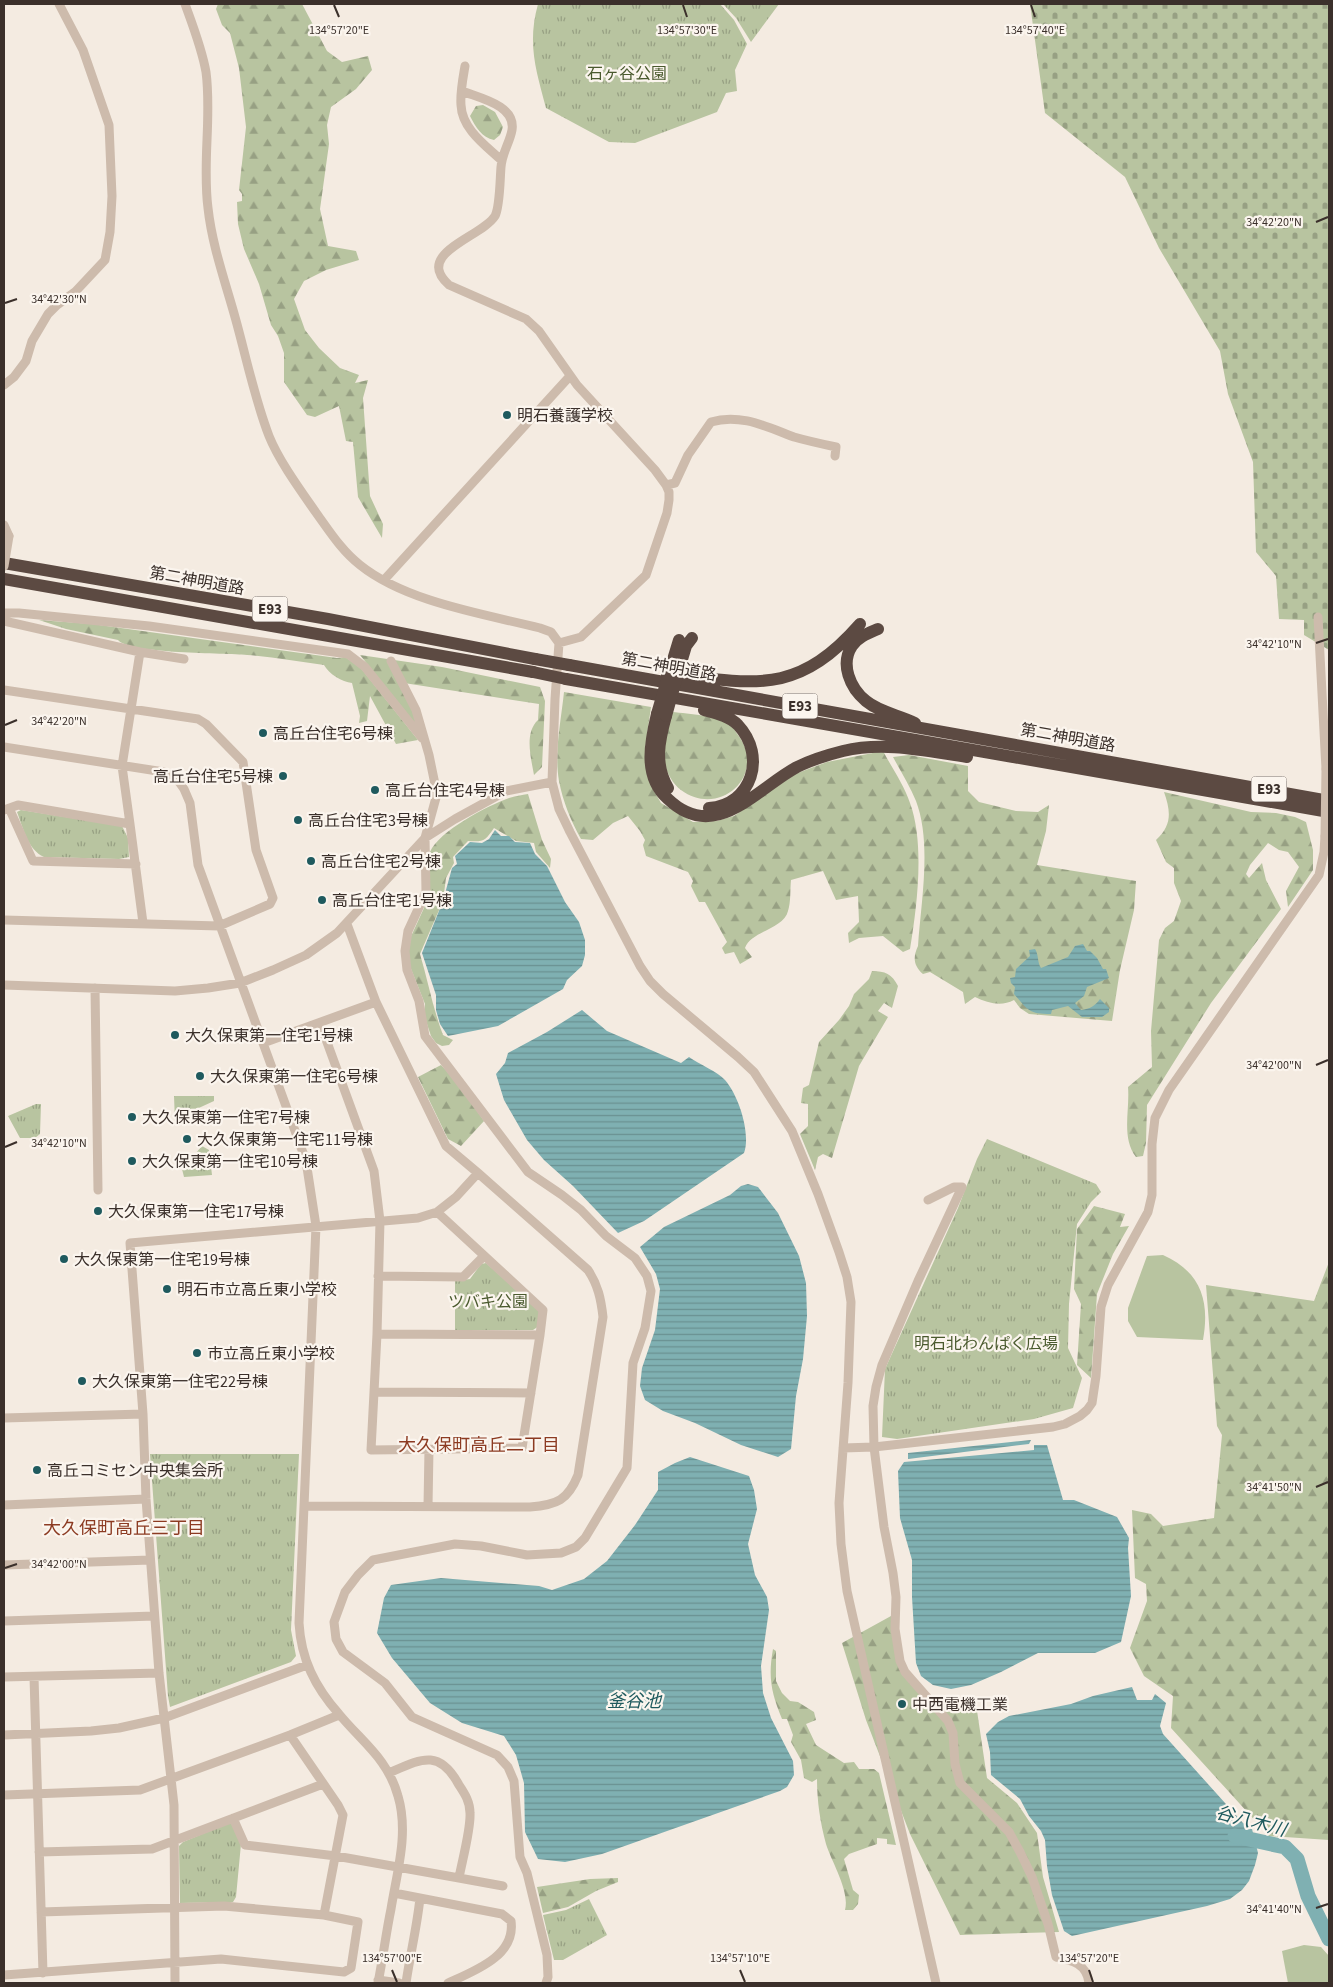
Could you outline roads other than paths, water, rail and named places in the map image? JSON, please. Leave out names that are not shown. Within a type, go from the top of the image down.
[{"type":"highway","name":"第二神明道路","points":[[4,565],[328,619],[569,666],[615,672],[928,730],[1028,757],[1208,778],[1329,801]]},
{"type":"highway","name":"第二神明道路","points":[[4,579],[566,679],[1028,757],[1216,793],[1329,812]]},
{"type":"highway","points":[[615,672],[656,673],[745,682],[781,679],[797,675],[822,661],[844,642],[860,624]]},
{"type":"highway","points":[[878,629],[863,635],[852,645],[846,670],[850,681],[866,701],[928,730]]},
{"type":"highway","points":[[676,664],[692,638]]},
{"type":"highway","points":[[679,640],[676,664],[661,715],[652,733],[649,760],[652,775],[665,797],[675,806],[688,813],[701,816],[722,814],[734,810],[797,767],[822,756],[865,747],[889,746],[1028,757]]},
{"type":"highway","points":[[661,715],[658,758],[662,779],[674,796],[694,807],[707,808],[718,807],[736,797],[746,787],[753,770],[754,757],[748,739],[737,724],[722,715],[704,710],[680,698]]},
{"type":"street","points":[[4,386],[14,377],[26,361],[32,340],[48,314],[75,292],[105,260],[110,232],[112,196],[108,125],[82,50],[59,4]]},
{"type":"street","points":[[185,4],[200,46],[206,72],[206,175],[208,208],[214,241],[258,405],[269,438],[302,492],[339,545],[360,566],[417,596],[540,628],[551,632],[559,643],[554,708],[552,782],[559,809],[640,966],[650,981],[754,1072],[792,1131],[818,1194],[847,1277],[851,1302],[839,1503],[841,1544],[847,1591],[936,1983]]},
{"type":"street","points":[[465,66],[460,104],[463,117],[478,139],[501,160]]},
{"type":"street","points":[[462,92],[496,104],[507,112],[512,122],[512,131],[501,160],[496,214],[490,223],[444,253],[439,262],[439,273],[449,285],[526,319],[539,331],[570,376],[666,484],[669,492],[667,513],[646,576],[581,636],[559,643]]},
{"type":"street","points":[[384,580],[570,376]]},
{"type":"street","points":[[666,484],[675,483],[688,455],[711,422],[724,418],[763,424],[795,437],[836,447],[836,456]]},
{"type":"street","points":[[4,565],[5,529]]},
{"type":"street","points":[[4,614],[19,613],[149,626],[348,654],[365,667],[424,740]]},
{"type":"street","points":[[843,1448],[874,1447],[1053,1427],[1065,1424],[1088,1410],[1092,1403],[1102,1307],[1108,1285],[1148,1212],[1152,1194],[1152,1144],[1155,1118],[1169,1090],[1319,875],[1324,852],[1326,769],[1318,617]]},
{"type":"street","points":[[4,620],[140,652],[184,658]]},
{"type":"street","points":[[140,652],[122,766],[143,923]]},
{"type":"street","points":[[391,661],[416,710],[437,794],[425,838],[426,892],[408,931],[405,951],[407,970],[419,1000],[425,1036],[528,1172],[562,1194],[606,1236],[636,1258],[647,1276],[651,1291],[645,1328],[633,1363],[627,1468],[585,1538],[576,1547],[562,1552],[527,1555],[481,1546],[455,1544],[373,1560],[345,1592],[334,1622],[336,1639],[343,1652],[385,1682],[412,1717],[497,1755],[508,1767],[514,1781],[520,1857],[527,1873],[547,1955],[548,1977],[546,1983]]},
{"type":"street","points":[[4,690],[198,719],[206,724],[243,762],[256,850],[273,898],[270,904],[219,926],[4,920]]},
{"type":"street","points":[[4,747],[164,772],[174,777],[184,789],[190,803],[198,865],[306,1161],[316,1226],[299,1623],[300,1642],[307,1665],[320,1690],[339,1715],[378,1754],[389,1773],[398,1795],[402,1814],[401,1845],[378,1982],[399,1983]]},
{"type":"street","points":[[4,985],[175,991],[240,983],[274,970],[306,954],[347,924],[425,838],[463,814],[506,791],[552,782]]},
{"type":"street","points":[[130,824],[18,805],[6,809],[34,861],[136,864]]},
{"type":"street","points":[[1319,875],[1329,870]]},
{"type":"street","points":[[305,1506],[539,1506],[556,1503],[565,1497],[573,1487],[578,1475],[603,1317],[601,1298],[596,1282],[588,1270],[446,1146],[376,1002],[347,924]]},
{"type":"street","points":[[95,988],[98,1190]]},
{"type":"street","points":[[262,1042],[376,1002]]},
{"type":"street","points":[[320,1023],[374,1171],[380,1221],[371,1450],[522,1448],[543,1310],[437,1212]]},
{"type":"street","points":[[175,1983],[174,1840],[171,1780],[154,1616],[146,1499],[143,1414],[130,1243],[418,1218],[437,1212],[456,1197],[478,1173]]},
{"type":"street","points":[[928,1200],[954,1187],[962,1187],[918,1281],[882,1365],[873,1406],[874,1447],[884,1527],[893,1573],[896,1598],[895,1629],[900,1661],[904,1672],[948,1721],[953,1733],[955,1764],[960,1782],[1009,1832],[1020,1852],[1036,1887],[1056,1957],[1078,1963],[1086,1972],[1089,1983]]},
{"type":"street","points":[[378,1276],[464,1277],[484,1256]]},
{"type":"street","points":[[377,1334],[540,1335]]},
{"type":"street","points":[[374,1392],[531,1393]]},
{"type":"street","points":[[4,1418],[143,1414]]},
{"type":"street","points":[[428,1506],[429,1449]]},
{"type":"street","points":[[4,1505],[146,1499]]},
{"type":"street","points":[[4,1565],[150,1560]]},
{"type":"street","points":[[4,1621],[154,1616]]},
{"type":"street","points":[[4,1735],[119,1728],[164,1718],[307,1665]]},
{"type":"street","points":[[4,1677],[159,1672]]},
{"type":"street","points":[[34,1677],[43,1973]]},
{"type":"street","points":[[4,1795],[140,1790],[171,1780],[339,1715]]},
{"type":"street","points":[[290,1735],[343,1815],[324,1915]]},
{"type":"street","points":[[389,1773],[419,1760],[436,1760],[452,1771],[468,1800],[470,1814],[459,1878]]},
{"type":"street","points":[[39,1852],[152,1849],[323,1784]]},
{"type":"street","points":[[233,1818],[245,1845],[336,1856],[503,1886]]},
{"type":"street","points":[[394,1893],[502,1914],[511,1921],[512,1930],[509,1942],[498,1955],[480,1968],[448,1983]]},
{"type":"street","points":[[406,1983],[416,1934],[420,1898]]},
{"type":"street","points":[[4,1975],[221,1959],[344,1972],[351,1968],[358,1922],[324,1915],[224,1906],[41,1912]]},
{"type":"water","points":[[495,830],[501,836],[509,836],[515,842],[530,843],[535,854],[547,866],[565,902],[579,922],[585,940],[585,955],[582,966],[567,980],[563,989],[498,1026],[448,1036],[440,1024],[436,1010],[436,995],[422,953],[443,901],[452,868],[457,864],[455,856],[470,842],[482,843],[489,839]]},
{"type":"water","points":[[1083,944],[1087,951],[1090,951],[1097,958],[1103,969],[1106,969],[1109,978],[1087,987],[1084,996],[1075,1003],[1081,1010],[1084,1010],[1092,1007],[1100,999],[1109,1008],[1109,1012],[1102,1017],[1082,1017],[1068,1006],[1052,1010],[1051,1014],[1037,1013],[1029,1010],[1014,994],[1015,987],[1011,983],[1010,978],[1015,977],[1016,969],[1030,956],[1029,950],[1035,949],[1041,968],[1068,957],[1075,946]]},
{"type":"water","points":[[582,1010],[607,1031],[681,1063],[689,1057],[718,1074],[725,1080],[735,1095],[745,1126],[746,1145],[744,1153],[644,1221],[618,1233],[573,1186],[544,1160],[527,1140],[504,1100],[496,1074],[505,1063],[508,1053]]},
{"type":"water","points":[[748,1184],[758,1187],[778,1213],[799,1256],[806,1283],[807,1316],[791,1449],[778,1457],[741,1445],[695,1423],[663,1411],[645,1400],[640,1386],[642,1368],[655,1330],[660,1289],[656,1274],[640,1247],[664,1227],[730,1195],[741,1186]]},
{"type":"water","points":[[1031,1440],[1029,1444],[908,1459],[908,1453]]},
{"type":"water","points":[[1034,1445],[1047,1445],[1063,1500],[1074,1500],[1117,1517],[1129,1538],[1131,1596],[1121,1642],[1095,1653],[1038,1653],[971,1685],[951,1689],[933,1685],[921,1676],[916,1663],[912,1560],[900,1518],[898,1471],[904,1462],[1034,1450]]},
{"type":"water","name":"釜谷池","points":[[690,1457],[749,1476],[754,1490],[757,1509],[748,1544],[755,1575],[767,1597],[769,1610],[761,1666],[763,1693],[771,1718],[793,1761],[794,1775],[787,1787],[780,1791],[602,1854],[565,1862],[538,1859],[525,1832],[524,1783],[516,1755],[504,1736],[462,1723],[430,1703],[392,1658],[377,1633],[384,1598],[391,1585],[441,1578],[539,1586],[552,1590],[584,1579],[607,1561],[635,1525],[658,1490],[658,1472]]},
{"type":"water","points":[[1132,1687],[1137,1700],[1152,1700],[1155,1694],[1166,1703],[1160,1726],[1163,1734],[1243,1823],[1252,1829],[1258,1853],[1249,1881],[1242,1890],[1230,1899],[1207,1906],[1072,1936],[1064,1931],[1052,1895],[1045,1840],[1020,1799],[991,1775],[990,1752],[986,1734],[998,1722],[1009,1716],[1071,1704],[1093,1696]]},
{"type":"waterway","name":"谷八木川","points":[[1235,1836],[1285,1847],[1297,1859],[1308,1896],[1329,1939]]},
{"type":"place","name":"明石養護学校","points":[[507,415]]},
{"type":"place","name":"高丘台住宅6号棟","points":[[263,733]]},
{"type":"place","name":"高丘台住宅5号棟","points":[[283,776]]},
{"type":"place","name":"高丘台住宅4号棟","points":[[375,790]]},
{"type":"place","name":"高丘台住宅3号棟","points":[[298,820]]},
{"type":"place","name":"高丘台住宅2号棟","points":[[311,861]]},
{"type":"place","name":"高丘台住宅1号棟","points":[[322,900]]},
{"type":"place","name":"大久保東第一住宅1号棟","points":[[175,1035]]},
{"type":"place","name":"大久保東第一住宅6号棟","points":[[200,1076]]},
{"type":"place","name":"大久保東第一住宅7号棟","points":[[132,1117]]},
{"type":"place","name":"大久保東第一住宅11号棟","points":[[187,1139]]},
{"type":"place","name":"大久保東第一住宅10号棟","points":[[132,1161]]},
{"type":"place","name":"大久保東第一住宅17号棟","points":[[98,1211]]},
{"type":"place","name":"大久保東第一住宅19号棟","points":[[64,1259]]},
{"type":"place","name":"明石市立高丘東小学校","points":[[167,1289]]},
{"type":"place","name":"市立高丘東小学校","points":[[197,1353]]},
{"type":"place","name":"大久保東第一住宅22号棟","points":[[82,1381]]},
{"type":"place","name":"高丘コミセン中央集会所","points":[[37,1470]]},
{"type":"place","name":"中西電機工業","points":[[902,1704]]},
{"type":"district","name":"大久保町高丘二丁目","points":[[479,1445]]},
{"type":"district","name":"大久保町高丘三丁目","points":[[124,1528]]},
{"type":"park label","name":"石ヶ谷公園","points":[[627,73]]},
{"type":"park label","name":"ツバキ公園","points":[[488,1301]]},
{"type":"park label","name":"明石北わんぱく広場","points":[[986,1343]]}]
